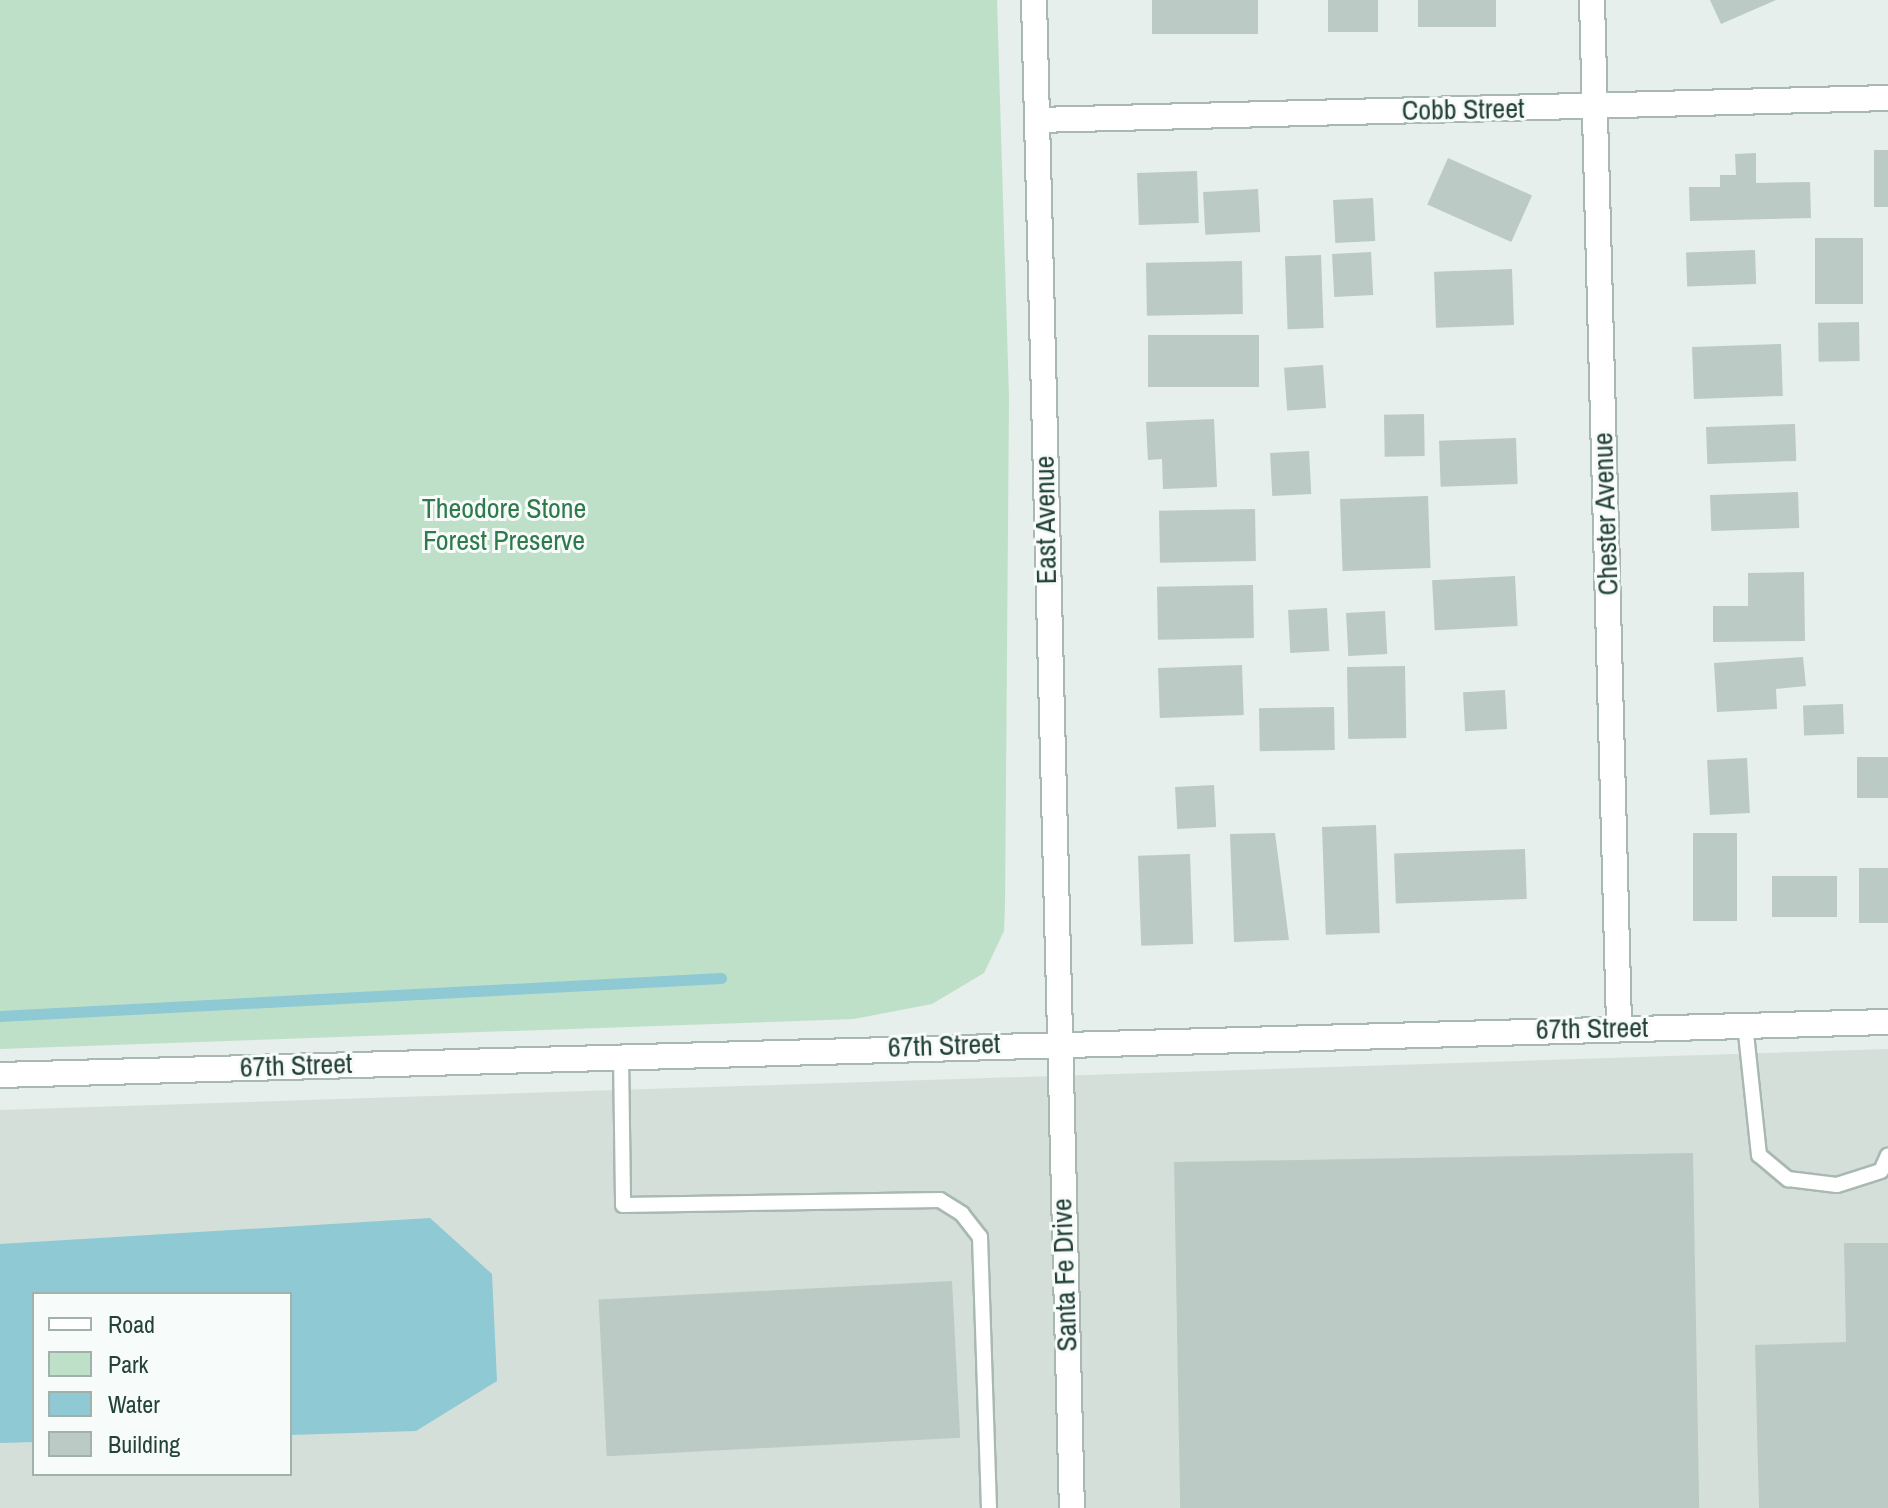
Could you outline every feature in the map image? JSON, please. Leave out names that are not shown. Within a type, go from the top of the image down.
[{"type":"street","name":"East Avenue","points":[[1034,0],[1056,1041]]},
{"type":"street","name":"Chester Avenue","points":[[1592,0],[1619,1027]]},
{"type":"street","name":"Cobb Street","points":[[1037,120],[1888,98]]},
{"type":"street","name":"67th Street","points":[[0,1075],[1056,1041],[1888,1022]]},
{"type":"street","name":"Santa Fe Drive","points":[[1056,1041],[1072,1508]]},
{"type":"lane","points":[[1745,1024],[1759,1155],[1788,1179],[1837,1185],[1881,1171],[1888,1155]]},
{"type":"lane","points":[[621,1055],[623,1205],[940,1200],[962,1214],[980,1237],[989,1508]]},
{"type":"shaded area","points":[[1888,1049],[1888,1508],[0,1508],[0,1110]]},
{"type":"green space","name":"Theodore Stone Forest Preserve","points":[[0,0],[997,0],[1009,398],[1005,906],[1004,931],[984,973],[932,1004],[854,1019],[0,1049]]},
{"type":"water","points":[[430,1218],[492,1274],[497,1381],[416,1431],[292,1435],[292,1292],[32,1292],[32,1442],[0,1443],[0,1244]]},
{"type":"building","points":[[1152,0],[1258,0],[1258,34],[1152,34]]},
{"type":"building","points":[[1328,0],[1378,0],[1378,32],[1328,32]]},
{"type":"building","points":[[1418,0],[1496,0],[1496,27],[1418,27]]},
{"type":"building","points":[[1710,0],[1776,0],[1721,24]]},
{"type":"building","points":[[1874,150],[1888,150],[1888,207],[1874,207]]},
{"type":"building","points":[[1756,153],[1756,183],[1810,182],[1811,218],[1690,221],[1689,187],[1720,187],[1720,175],[1736,175],[1735,154]]},
{"type":"building","points":[[1448,158],[1532,195],[1511,242],[1427,205]]},
{"type":"building","points":[[1197,171],[1199,223],[1139,225],[1137,173]]},
{"type":"building","points":[[1258,189],[1260,232],[1205,235],[1203,192]]},
{"type":"building","points":[[1373,198],[1375,241],[1335,243],[1333,200]]},
{"type":"building","points":[[1815,238],[1863,238],[1863,304],[1815,304]]},
{"type":"building","points":[[1755,250],[1756,284],[1687,286],[1686,252]]},
{"type":"building","points":[[1371,252],[1373,295],[1334,297],[1332,254]]},
{"type":"building","points":[[1321,255],[1324,328],[1288,329],[1285,256]]},
{"type":"building","points":[[1242,261],[1243,314],[1147,316],[1146,263]]},
{"type":"building","points":[[1512,269],[1514,325],[1436,328],[1434,272]]},
{"type":"building","points":[[1859,322],[1860,361],[1819,362],[1818,323]]},
{"type":"building","points":[[1148,335],[1259,335],[1259,387],[1148,387]]},
{"type":"building","points":[[1781,344],[1783,396],[1694,399],[1692,347]]},
{"type":"building","points":[[1323,365],[1326,408],[1287,411],[1284,368]]},
{"type":"building","points":[[1424,414],[1425,456],[1385,457],[1384,415]]},
{"type":"building","points":[[1214,419],[1217,487],[1163,489],[1162,459],[1148,460],[1146,422]]},
{"type":"building","points":[[1795,424],[1796,461],[1707,464],[1706,427]]},
{"type":"building","points":[[1516,438],[1518,484],[1441,487],[1439,441]]},
{"type":"building","points":[[1309,451],[1311,494],[1272,496],[1270,453]]},
{"type":"building","points":[[1798,492],[1799,528],[1711,531],[1710,495]]},
{"type":"building","points":[[1428,496],[1431,568],[1343,571],[1340,499]]},
{"type":"building","points":[[1255,509],[1256,561],[1160,563],[1159,511]]},
{"type":"building","points":[[1804,572],[1805,641],[1713,642],[1713,606],[1748,606],[1748,573]]},
{"type":"building","points":[[1515,576],[1518,626],[1435,630],[1432,580]]},
{"type":"building","points":[[1253,585],[1254,638],[1158,640],[1157,587]]},
{"type":"building","points":[[1327,608],[1329,651],[1290,653],[1288,610]]},
{"type":"building","points":[[1385,611],[1387,654],[1348,656],[1346,613]]},
{"type":"building","points":[[1803,657],[1806,686],[1776,689],[1777,709],[1717,712],[1714,663]]},
{"type":"building","points":[[1242,665],[1244,715],[1160,718],[1158,668]]},
{"type":"building","points":[[1405,666],[1406,738],[1348,739],[1347,667]]},
{"type":"building","points":[[1505,690],[1507,729],[1465,731],[1463,692]]},
{"type":"building","points":[[1843,704],[1844,734],[1804,735],[1803,705]]},
{"type":"building","points":[[1334,707],[1335,750],[1260,751],[1259,708]]},
{"type":"building","points":[[1857,757],[1888,757],[1888,798],[1857,798]]},
{"type":"building","points":[[1747,758],[1750,813],[1710,815],[1707,760]]},
{"type":"building","points":[[1214,785],[1216,827],[1177,829],[1175,787]]},
{"type":"building","points":[[1376,825],[1380,933],[1326,935],[1322,827]]},
{"type":"building","points":[[1275,833],[1289,940],[1234,942],[1230,834]]},
{"type":"building","points":[[1693,833],[1737,833],[1737,921],[1693,921]]},
{"type":"building","points":[[1525,849],[1527,899],[1396,904],[1394,854]]},
{"type":"building","points":[[1190,854],[1193,944],[1141,946],[1138,856]]},
{"type":"building","points":[[1859,868],[1888,868],[1888,923],[1859,923]]},
{"type":"building","points":[[1772,876],[1837,876],[1837,917],[1772,917]]},
{"type":"building","points":[[1693,1153],[1699,1508],[1180,1508],[1174,1162]]},
{"type":"building","points":[[1844,1243],[1888,1243],[1888,1508],[1759,1508],[1755,1345],[1846,1342]]},
{"type":"building","points":[[952,1281],[960,1438],[607,1456],[598,1300]]},
{"type":"waterway","points":[[0,1016],[721,978]]}]
